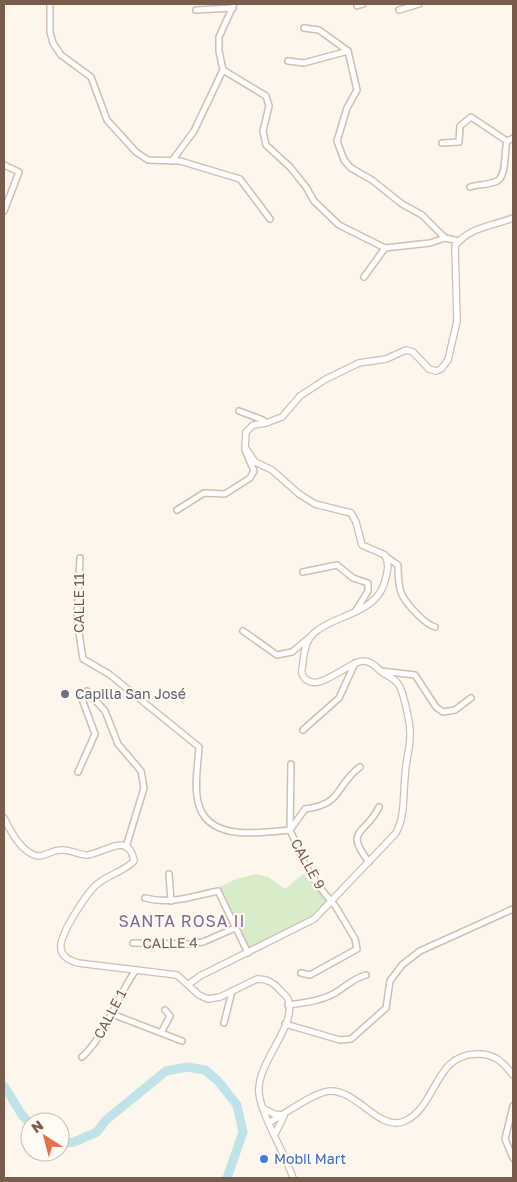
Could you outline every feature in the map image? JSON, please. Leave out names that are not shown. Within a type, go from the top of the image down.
[{"type":"street","points":[[50,4],[50,32],[53,43],[61,56],[91,77],[107,120],[113,129],[136,152],[148,160],[172,161],[240,179],[270,219]]},
{"type":"street","points":[[399,10],[418,4]]},
{"type":"street","points":[[172,161],[194,131],[223,70],[219,51],[219,37],[233,6]]},
{"type":"street","points":[[196,10],[233,6]]},
{"type":"street","points":[[304,28],[319,30],[348,51],[357,90],[346,108],[338,141],[344,160],[351,168],[372,180],[402,204],[422,216],[445,238]]},
{"type":"street","points":[[288,61],[304,63],[348,51]]},
{"type":"street","points":[[223,70],[266,96],[269,106],[263,130],[266,145],[290,167],[306,187],[314,201],[339,225],[385,248],[430,243],[445,238],[459,241]]},
{"type":"street","points":[[442,142],[459,142],[460,126],[470,117],[507,141]]},
{"type":"street","points":[[470,187],[496,182],[502,178],[505,168],[504,151],[507,141],[513,138]]},
{"type":"street","points":[[4,165],[19,172],[4,211]]},
{"type":"street","points":[[176,510],[204,494],[225,494],[250,478],[254,471],[245,447],[246,432],[249,427],[282,417],[300,396],[359,363],[386,359],[406,350],[412,352],[429,369],[436,371],[441,369],[448,360],[457,321],[454,252],[459,241],[473,231],[513,218]]},
{"type":"street","points":[[364,277],[385,248]]},
{"type":"street","points":[[239,411],[266,423]]},
{"type":"street","points":[[245,447],[255,462],[272,470],[299,494],[315,504],[350,513],[356,522],[362,545],[385,555],[398,565],[398,587],[403,600],[424,621],[435,627]]},
{"type":"street","points":[[243,631],[276,655],[292,652],[315,632],[370,603],[385,586],[388,566],[385,555]]},
{"type":"street","name":"CALLE 11","points":[[80,558],[77,620],[83,659],[109,674],[199,747],[196,783],[198,802],[205,818],[219,829],[228,831],[264,833],[290,830]]},
{"type":"street","points":[[303,572],[338,565],[353,578],[365,581],[368,591],[355,612]]},
{"type":"street","points":[[189,984],[200,976],[308,923],[332,902],[370,862],[396,833],[402,821],[410,733],[400,688],[393,678],[371,663],[355,662],[326,680],[308,680],[303,677],[302,672],[304,657],[311,637]]},
{"type":"street","points":[[303,730],[339,698],[355,662]]},
{"type":"street","points":[[381,671],[415,675],[436,707],[444,712],[455,710],[472,698]]},
{"type":"street","points":[[78,772],[95,734],[82,699],[83,694],[87,692],[105,711],[118,744],[141,771],[144,780],[144,788],[126,847]]},
{"type":"street","name":"CALLE 9","points":[[292,764],[290,830],[310,872],[355,938],[357,949],[310,975],[301,973]]},
{"type":"street","points":[[290,830],[305,808],[322,807],[332,800],[342,790],[348,776],[360,767]]},
{"type":"street","points":[[370,862],[358,849],[356,839],[359,832],[374,818],[379,807]]},
{"type":"street","points":[[4,818],[20,844],[30,854],[40,857],[60,850],[86,855],[112,845],[126,847],[132,852],[134,861],[92,889],[62,936],[61,949],[66,958],[78,963],[170,973],[183,978],[198,995],[208,999],[220,997],[257,979],[264,979],[274,983],[288,999],[285,1024],[263,1067],[259,1093],[264,1110],[293,1178]]},
{"type":"street","points":[[169,874],[171,900]]},
{"type":"street","points":[[145,898],[191,899],[218,891],[248,953]]},
{"type":"street","points":[[285,1024],[340,1040],[351,1039],[386,1008],[390,981],[402,965],[420,951],[513,909]]},
{"type":"street","name":"CALLE 4","points":[[133,944],[192,944],[203,942],[235,928]]},
{"type":"street","name":"CALLE 1","points":[[82,1057],[91,1049],[112,1014],[122,990],[136,970]]},
{"type":"street","points":[[288,1005],[311,1001],[334,993],[352,979],[366,975]]},
{"type":"street","points":[[224,1023],[232,991]]},
{"type":"street","points":[[162,1032],[170,1016],[165,1010]]},
{"type":"street","points":[[112,1014],[182,1041]]},
{"type":"street","points":[[270,1122],[319,1095],[332,1091],[352,1098],[383,1120],[394,1123],[404,1122],[418,1111],[445,1068],[456,1059],[467,1055],[490,1054],[498,1058],[513,1075]]},
{"type":"street","points":[[513,1106],[512,1117],[505,1139],[513,1158]]},
{"type":"street","points":[[264,1110],[274,1114],[284,1114]]},
{"type":"street","points":[[275,1134],[284,1114]]},
{"type":"green space","points":[[256,874],[268,877],[285,889],[303,874],[327,901],[308,919],[248,948],[219,887],[236,879]]},
{"type":"waterway","points":[[70,1143],[97,1132],[106,1120],[166,1071],[187,1067],[205,1070],[218,1081],[237,1105],[243,1132],[227,1178]]},
{"type":"waterway","points":[[4,1086],[20,1112]]},
{"type":"place","name":"Capilla San José","points":[[65,694]]},
{"type":"place","name":"Mobil Mart","points":[[264,1159]]},
{"type":"district","name":"SANTA ROSA II","points":[[182,921]]}]
